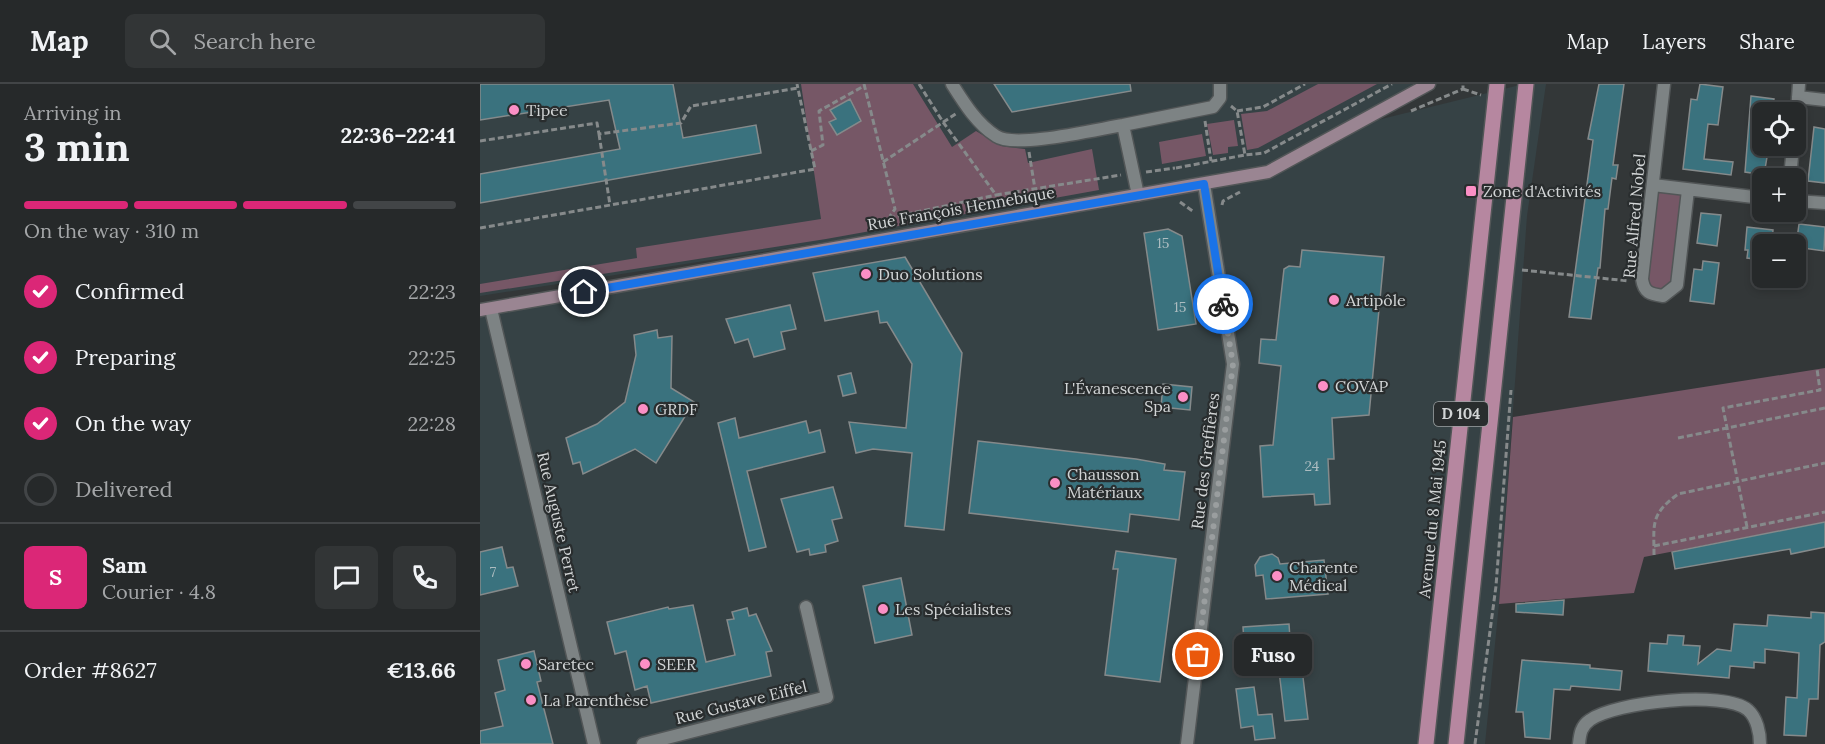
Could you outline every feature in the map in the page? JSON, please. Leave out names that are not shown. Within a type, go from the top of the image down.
[{"type":"main road","name":"Avenue du 8 Mai 1945","points":[[1426,744],[1497,84]]},
{"type":"main road","name":"D 104","points":[[1456,744],[1526,84]]},
{"type":"street","points":[[952,84],[966,107],[998,138],[1017,142],[1203,110],[1213,107],[1220,98],[1220,84]]},
{"type":"street","name":"Rue François Hennebique","points":[[485,309],[1268,172],[1429,84]]},
{"type":"street","name":"Rue Alfred Nobel","points":[[1664,84],[1643,282],[1644,289],[1649,294],[1663,296],[1677,285],[1688,190]]},
{"type":"street","points":[[1799,90],[1825,100]]},
{"type":"street","points":[[1123,125],[1138,195]]},
{"type":"street","name":"Rue des Greffières","points":[[1187,744],[1233,364],[1204,184]]},
{"type":"street","points":[[1653,185],[1752,197]]},
{"type":"street","points":[[1806,202],[1825,203]]},
{"type":"street","name":"Rue Auguste Perret","points":[[485,309],[594,744]]},
{"type":"street","name":"Rue Gustave Eiffel","points":[[643,744],[827,697],[806,607]]},
{"type":"street","points":[[1579,744],[1581,730],[1588,721],[1599,715],[1663,699],[1731,703],[1749,710],[1760,731],[1760,744]]},
{"type":"path","points":[[920,84],[943,122],[996,195]]},
{"type":"path","points":[[1237,111],[1263,107],[1305,84]]},
{"type":"path","points":[[1220,98],[1237,111],[1245,155],[1264,153],[1392,84]]},
{"type":"path","points":[[811,151],[823,145],[819,111],[864,85],[895,210],[889,218],[887,237]]},
{"type":"path","points":[[480,228],[815,169],[797,86],[691,106],[681,123],[599,135]]},
{"type":"path","points":[[883,162],[966,107]]},
{"type":"path","points":[[1205,121],[1211,161]]},
{"type":"path","points":[[480,141],[597,123],[610,205]]},
{"type":"path","points":[[1027,140],[1035,189]]},
{"type":"path","points":[[889,218],[996,195],[1175,168]]},
{"type":"path","points":[[1522,281],[1523,263]]},
{"type":"path","points":[[1506,267],[1643,282]]},
{"type":"path","points":[[1747,527],[1723,408],[1820,390],[1817,369]]},
{"type":"path","points":[[1475,744],[1496,586],[1511,388]]},
{"type":"path","points":[[1678,438],[1825,408]]},
{"type":"path","points":[[1654,555],[1654,518],[1661,507],[1678,494],[1825,463]]},
{"type":"path","points":[[1654,546],[1825,512]]},
{"type":"shaded area","points":[[480,84],[1413,84],[1353,126],[1524,84],[1546,84],[1527,216],[1499,604],[1485,744],[480,744],[480,309],[1229,179],[480,296]]},
{"type":"shaded area","points":[[801,84],[913,84],[952,147],[976,131],[1001,146],[1025,149],[1028,163],[1092,149],[1099,190],[826,239],[480,293],[480,284],[637,258],[636,248],[821,219]]},
{"type":"shaded area","points":[[1318,84],[1377,84],[1258,148],[1247,150],[1241,114],[1267,111]]},
{"type":"shaded area","points":[[1234,120],[1238,146],[1228,147],[1228,153],[1213,155],[1207,124]]},
{"type":"shaded area","points":[[1202,134],[1206,156],[1162,164],[1159,142]]},
{"type":"shaded area","points":[[1653,185],[1688,190],[1670,293],[1644,289]]},
{"type":"shaded area","points":[[1825,368],[1825,522],[1644,557],[1634,593],[1499,604],[1513,417]]},
{"type":"building","points":[[480,84],[673,84],[683,138],[756,125],[761,153],[480,203],[480,174],[620,149],[609,100],[480,120]]},
{"type":"building","points":[[994,84],[1130,84],[1131,91],[1012,112]]},
{"type":"building","points":[[1599,84],[1624,84],[1613,165],[1618,165],[1616,179],[1612,178],[1608,209],[1605,209],[1600,268],[1598,268],[1591,319],[1569,317],[1593,140],[1588,139]]},
{"type":"building","points":[[1700,84],[1723,87],[1718,125],[1708,124],[1704,159],[1733,162],[1731,175],[1683,169],[1691,99],[1697,100]]},
{"type":"building","points":[[1751,96],[1774,99],[1774,102],[1752,102],[1752,156],[1767,156],[1765,168],[1752,168],[1752,173],[1745,172]]},
{"type":"building","points":[[850,99],[861,121],[837,135],[829,122],[836,119],[830,110]]},
{"type":"building","points":[[1814,127],[1825,129],[1825,183],[1808,181]]},
{"type":"building","points":[[1701,213],[1721,215],[1717,246],[1697,243]]},
{"type":"building","points":[[1799,224],[1825,227],[1824,251],[1806,248],[1806,234],[1798,234]]},
{"type":"building","points":[[1747,227],[1773,230],[1773,234],[1752,234],[1752,259],[1747,258],[1748,250],[1745,250]]},
{"type":"building","points":[[1168,229],[1182,236],[1196,324],[1158,330],[1144,233]]},
{"type":"building","points":[[1302,250],[1384,257],[1369,415],[1332,418],[1334,459],[1328,459],[1330,504],[1315,505],[1314,494],[1263,497],[1260,446],[1273,445],[1281,366],[1259,363],[1261,339],[1276,340],[1284,269],[1289,266],[1300,267]]},
{"type":"building","points":[[905,257],[962,353],[944,530],[905,526],[912,453],[873,449],[856,453],[849,422],[906,428],[912,364],[887,322],[880,323],[878,311],[825,321],[813,273]]},
{"type":"building","points":[[1703,261],[1719,263],[1714,304],[1690,301],[1694,269],[1702,270]]},
{"type":"building","points":[[790,305],[796,329],[781,332],[785,349],[754,357],[748,339],[735,343],[726,319]]},
{"type":"building","points":[[657,330],[658,338],[672,336],[671,388],[694,402],[656,463],[635,449],[583,474],[580,462],[573,464],[566,438],[597,424],[625,402],[636,355],[634,335]]},
{"type":"building","points":[[851,373],[856,393],[843,396],[838,376]]},
{"type":"building","points":[[1163,384],[1192,387],[1190,410],[1161,407]]},
{"type":"building","points":[[735,418],[739,438],[806,421],[809,433],[820,430],[825,452],[747,471],[766,547],[749,551],[718,423]]},
{"type":"building","points":[[978,441],[1165,464],[1164,470],[1185,472],[1179,520],[1130,514],[1128,532],[969,513]]},
{"type":"building","points":[[833,487],[842,518],[832,520],[838,541],[825,545],[826,552],[810,555],[809,549],[797,552],[781,499]]},
{"type":"building","points":[[1825,522],[1825,547],[1791,554],[1790,549],[1675,569],[1672,552]]},
{"type":"building","points":[[502,547],[507,568],[513,567],[518,586],[480,595],[480,552]]},
{"type":"building","points":[[1116,551],[1176,559],[1160,682],[1105,675],[1118,569],[1113,569]]},
{"type":"building","points":[[1272,554],[1278,558],[1280,564],[1324,560],[1328,594],[1266,599],[1263,575],[1256,576],[1255,565],[1260,557]]},
{"type":"building","points":[[901,578],[912,635],[875,643],[863,586]]},
{"type":"building","points":[[1564,600],[1563,615],[1516,612],[1516,604]]},
{"type":"building","points":[[693,605],[706,662],[735,655],[727,620],[734,619],[732,612],[747,608],[749,616],[756,614],[772,651],[766,652],[771,676],[651,703],[647,686],[635,690],[626,651],[615,654],[607,622],[668,607],[669,609]]},
{"type":"building","points":[[1811,612],[1825,613],[1825,642],[1820,645],[1818,699],[1809,699],[1806,736],[1784,735],[1786,697],[1797,698],[1799,653],[1765,649],[1765,663],[1754,662],[1754,668],[1730,666],[1729,678],[1648,671],[1650,643],[1667,644],[1668,635],[1684,636],[1683,645],[1700,646],[1698,664],[1717,649],[1731,651],[1734,624],[1767,626],[1768,615],[1811,618]]},
{"type":"building","points":[[1289,624],[1291,653],[1308,652],[1309,668],[1302,669],[1308,719],[1285,721],[1279,671],[1246,674],[1243,627]]},
{"type":"building","points":[[534,651],[541,681],[537,682],[553,744],[480,744],[480,731],[503,726],[495,693],[505,690],[498,660]]},
{"type":"building","points":[[1522,660],[1590,665],[1590,668],[1622,671],[1620,690],[1571,686],[1570,690],[1554,689],[1550,739],[1525,737],[1523,712],[1516,712]]},
{"type":"building","points":[[1254,687],[1258,715],[1272,714],[1275,738],[1255,740],[1253,726],[1241,728],[1236,689]]},
{"type":"way so far","points":[[1198,655],[1233,364],[1223,304]]},
{"type":"place","name":"Tipee","points":[[514,110]]},
{"type":"place","name":"Zone d'Activités","points":[[1471,191]]},
{"type":"place","name":"Duo Solutions","points":[[866,274]]},
{"type":"place","name":"Artipôle","points":[[1334,300]]},
{"type":"place","name":"COVAP","points":[[1323,386]]},
{"type":"place","name":"L'Évanescence Spa","points":[[1183,397]]},
{"type":"place","name":"GRDF","points":[[643,409]]},
{"type":"place","name":"Chausson Matériaux","points":[[1055,483]]},
{"type":"place","name":"Charente Médical","points":[[1277,576]]},
{"type":"place","name":"Les Spécialistes","points":[[883,609]]},
{"type":"place","name":"Fuso","points":[[1198,655]]},
{"type":"place","name":"Saretec","points":[[526,664]]},
{"type":"place","name":"SEER","points":[[645,664]]},
{"type":"place","name":"La Parenthèse","points":[[531,700]]},
{"type":"route","points":[[584,292],[887,237],[1204,184],[1223,304]]}]
